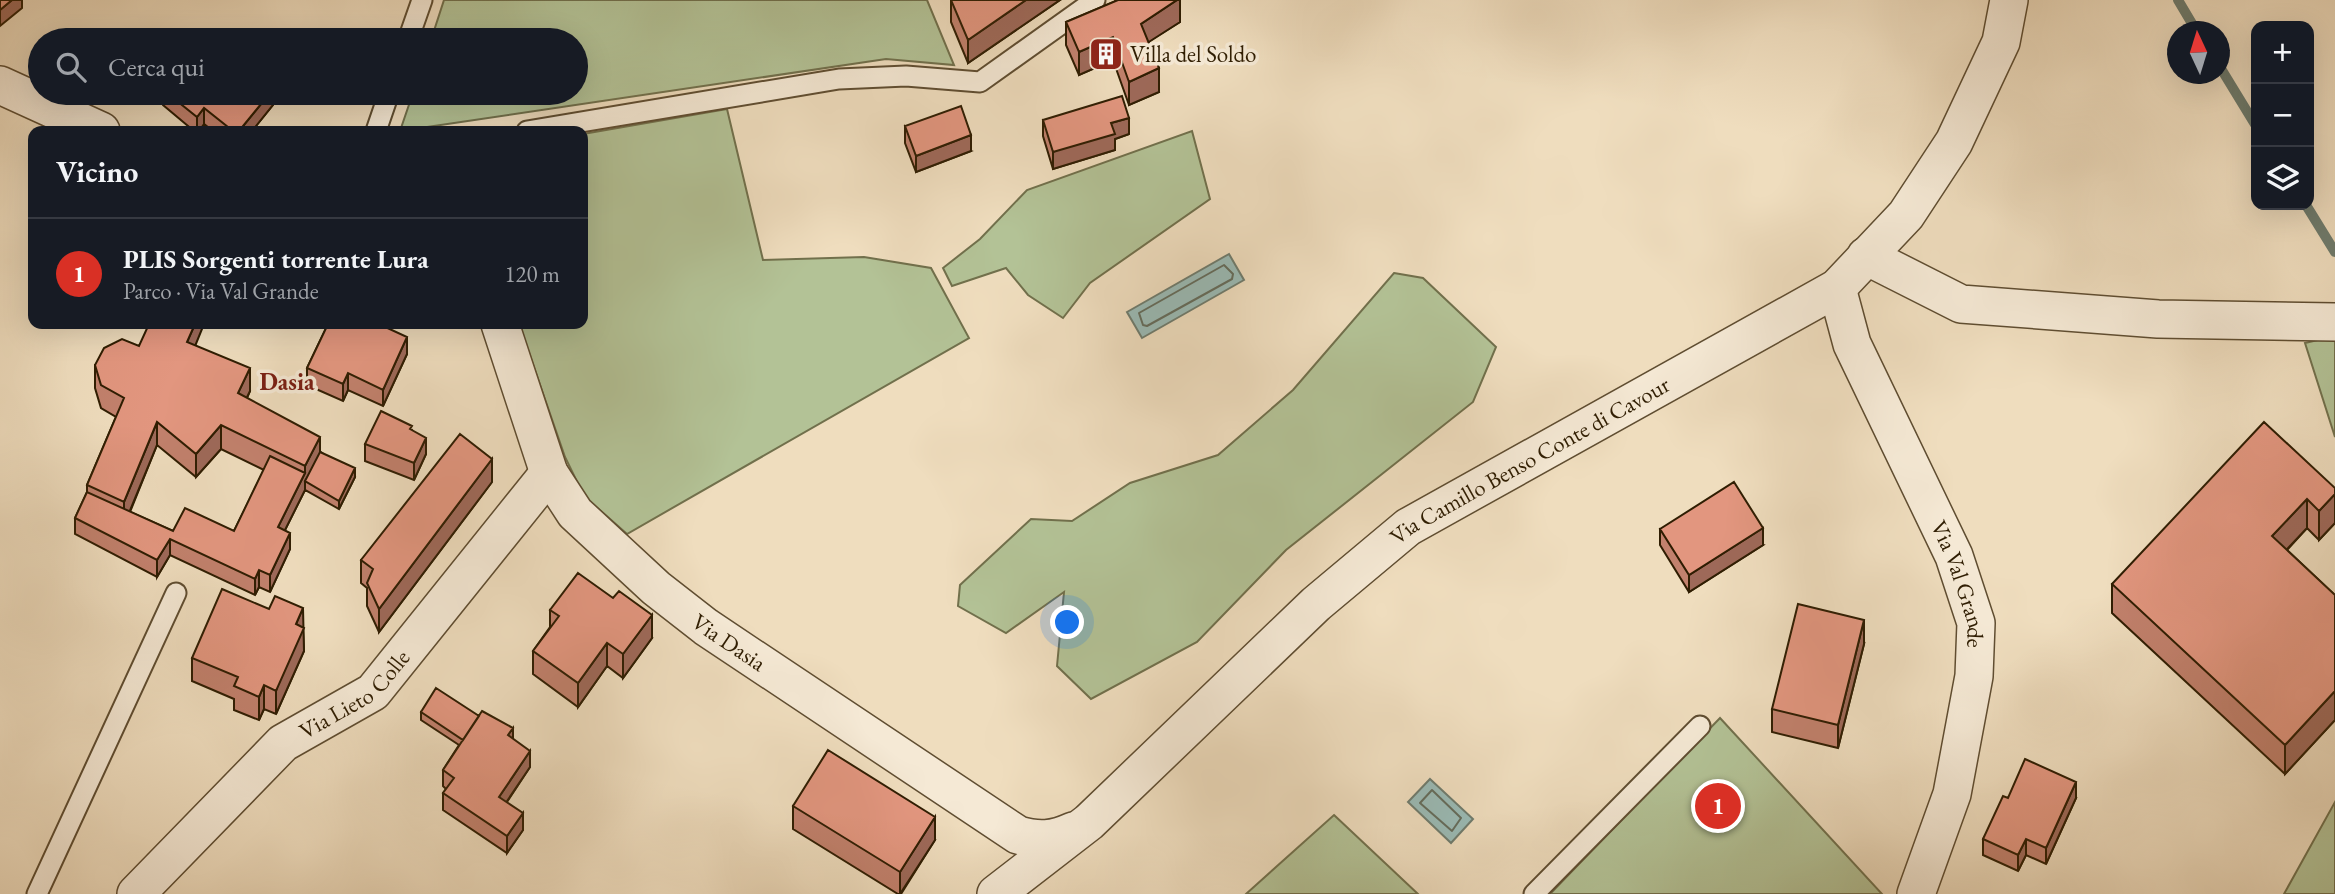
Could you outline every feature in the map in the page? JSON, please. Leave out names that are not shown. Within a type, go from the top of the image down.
[{"type":"street","name":"Via Camillo Benso Conte di Cavour","points":[[996,894],[1089,822],[1316,604],[1408,527],[1837,288],[1906,215],[1954,142],[2001,42],[2009,0]]},
{"type":"street","points":[[0,85],[28,98]]},
{"type":"street","points":[[44,105],[91,126]]},
{"type":"street","points":[[1866,256],[1961,304],[2158,319],[2335,322]]},
{"type":"street","name":"Via Val Grande","points":[[1837,288],[1852,344],[1954,556],[1976,623],[1974,676],[1952,794],[1916,894]]},
{"type":"street","name":"Via Dasia","points":[[502,329],[549,473],[575,513],[656,588],[705,627],[1017,835],[1038,840],[1057,838],[1074,831]]},
{"type":"street","name":"Via Lieto Colle","points":[[136,894],[283,743],[373,692],[549,473]]},
{"type":"lane","points":[[412,28],[422,0]]},
{"type":"lane","points":[[557,126],[839,79],[906,76],[981,82],[1095,0]]},
{"type":"lane","points":[[378,126],[385,105]]},
{"type":"lane","points":[[37,894],[176,593]]},
{"type":"lane","points":[[1534,894],[1700,726]]},
{"type":"green space","points":[[444,0],[927,0],[954,65],[886,59],[588,103],[588,28],[435,28]]},
{"type":"green space","points":[[409,105],[576,105],[434,126],[402,126]]},
{"type":"green space","points":[[727,109],[763,260],[864,257],[931,268],[969,338],[627,534],[584,496],[565,457],[521,329],[588,329],[588,133]]},
{"type":"green space","points":[[1192,131],[1210,199],[1090,283],[1063,318],[1028,295],[1006,268],[952,286],[943,268],[980,239],[1027,190]]},
{"type":"green space","points":[[1394,273],[1423,278],[1496,347],[1473,402],[1286,550],[1197,642],[1091,699],[1057,666],[1064,592],[1006,633],[958,606],[960,585],[1031,519],[1072,521],[1130,483],[1218,455],[1293,390]]},
{"type":"green space","points":[[2335,336],[2335,437],[2305,343]]},
{"type":"green space","points":[[1720,718],[1882,894],[1550,894]]},
{"type":"green space","points":[[2335,802],[2335,894],[2284,894]]},
{"type":"green space","points":[[1334,815],[1418,894],[1246,894]]},
{"type":"water","points":[[1229,254],[1244,280],[1142,338],[1127,312]]},
{"type":"water","points":[[1430,779],[1473,819],[1451,843],[1408,802]]},
{"type":"building","points":[[0,0],[12,0],[0,10]]},
{"type":"building","points":[[951,0],[1026,0],[968,40]]},
{"type":"building","points":[[1118,0],[1177,0],[1141,24],[1159,68],[1129,82],[1113,37],[1079,52],[1066,22]]},
{"type":"building","points":[[1122,96],[1129,118],[1111,123],[1115,134],[1053,152],[1043,120]]},
{"type":"building","points":[[182,105],[260,105],[243,126],[227,126],[204,108],[197,117]]},
{"type":"building","points":[[961,106],[971,135],[916,156],[905,126]]},
{"type":"building","points":[[147,329],[193,329],[187,342],[250,368],[238,393],[320,437],[305,466],[221,425],[196,454],[157,422],[124,502],[87,485],[124,398],[101,385],[95,365],[104,348],[122,339],[139,346]]},
{"type":"building","points":[[326,329],[390,329],[407,337],[383,390],[348,373],[343,384],[307,368]]},
{"type":"building","points":[[381,411],[412,426],[410,429],[426,438],[414,463],[365,444]]},
{"type":"building","points":[[2264,422],[2335,488],[2335,494],[2319,511],[2307,499],[2272,536],[2335,595],[2335,691],[2285,745],[2112,584]]},
{"type":"building","points":[[460,434],[492,459],[379,609],[367,583],[373,569],[361,560]]},
{"type":"building","points":[[320,452],[355,468],[339,501],[305,481]]},
{"type":"building","points":[[270,456],[305,473],[278,527],[290,533],[270,575],[259,570],[255,579],[170,539],[157,560],[75,518],[87,492],[173,531],[185,508],[234,531]]},
{"type":"building","points":[[1734,482],[1763,528],[1689,575],[1660,529]]},
{"type":"building","points":[[578,573],[613,598],[619,591],[652,615],[623,654],[607,643],[578,683],[533,651],[559,616],[550,610]]},
{"type":"building","points":[[222,589],[269,609],[275,596],[303,608],[296,624],[304,628],[276,691],[264,685],[259,697],[234,686],[238,677],[192,658]]},
{"type":"building","points":[[1798,604],[1864,620],[1838,725],[1772,709]]},
{"type":"building","points":[[436,688],[479,716],[463,740],[421,712]]},
{"type":"building","points":[[482,711],[513,728],[508,735],[530,751],[499,797],[523,813],[507,836],[443,793],[454,778],[443,770]]},
{"type":"building","points":[[828,750],[935,817],[900,872],[793,806]]},
{"type":"building","points":[[2025,759],[2076,782],[2046,848],[2026,839],[2018,855],[1983,839],[2003,796],[2008,798]]},
{"type":"waterway","points":[[2178,0],[2190,21]]},
{"type":"waterway","points":[[2230,83],[2251,118]]},
{"type":"waterway","points":[[2309,210],[2335,252]]},
{"type":"place","name":"Villa del Soldo","points":[[1106,54]]},
{"type":"place","name":"PLIS Sorgenti torrente Lura","points":[[1718,806]]},
{"type":"district","name":"Dasia","points":[[287,381]]}]
